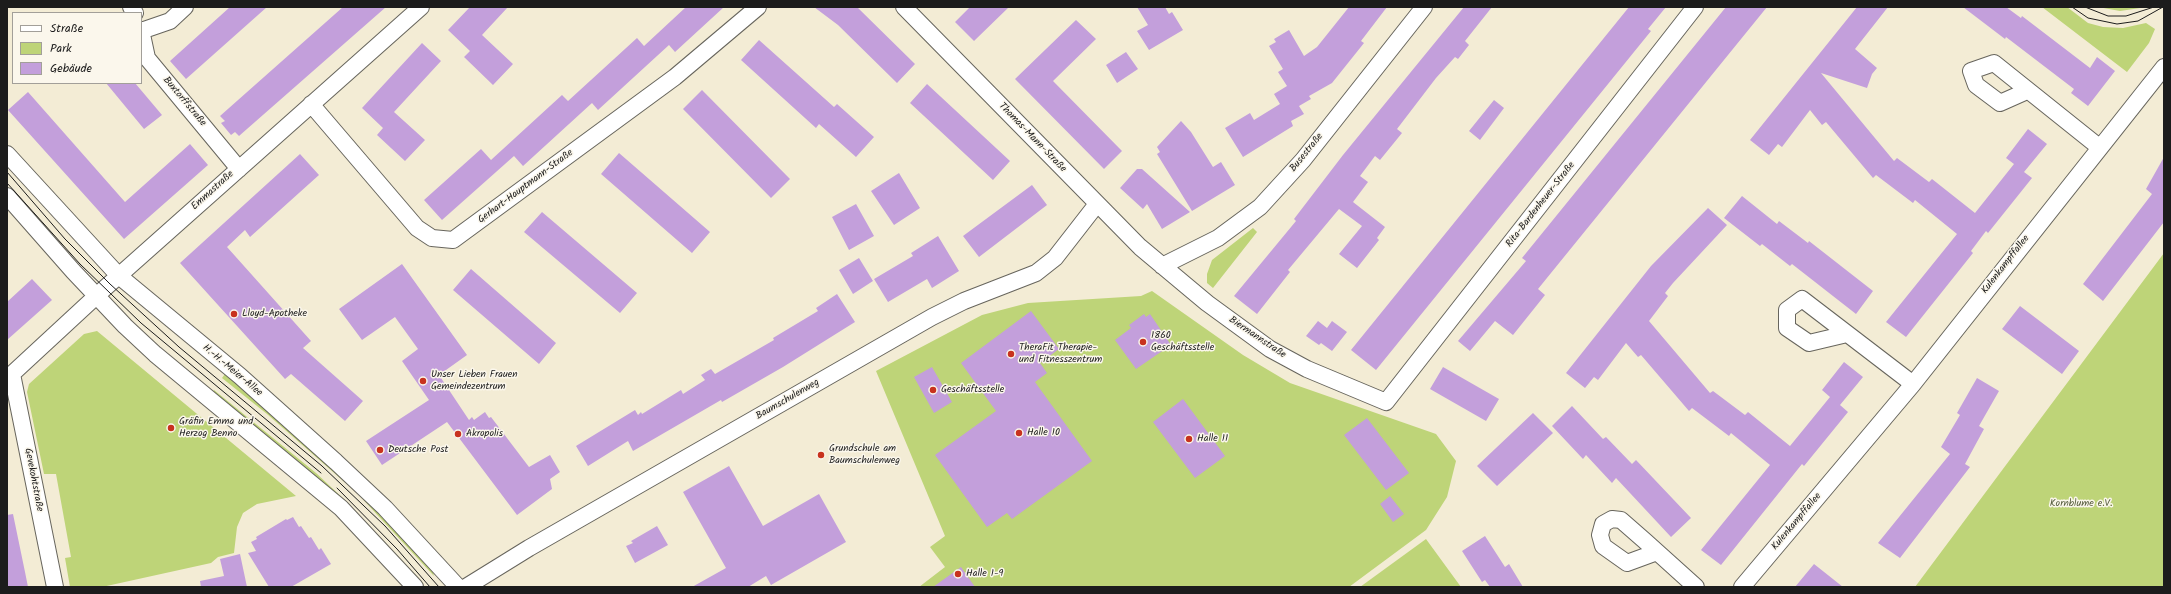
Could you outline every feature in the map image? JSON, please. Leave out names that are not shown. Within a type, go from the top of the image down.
[{"type":"street","points":[[142,31],[170,22],[185,7]]},
{"type":"street","name":"Emmastraße","points":[[10,375],[310,104],[421,7]]},
{"type":"street","name":"Gerhart-Hauptmann-Straße","points":[[310,104],[417,228],[432,238],[453,240],[674,77],[758,7]]},
{"type":"street","name":"Thomas-Mann-Straße","points":[[904,7],[1097,204],[1162,266]]},
{"type":"street","name":"Busestraße","points":[[1162,266],[1218,238],[1255,212],[1303,160],[1424,7]]},
{"type":"street","name":"Rita-Bardenheuer-Straße","points":[[1386,402],[1696,7]]},
{"type":"street","name":"Buxtorffstraße","points":[[142,36],[147,58],[239,168]]},
{"type":"street","name":"Kulenkampffallee","points":[[1742,587],[1913,384],[2099,147],[2164,67]]},
{"type":"street","points":[[2027,91],[2099,147]]},
{"type":"street","name":"H.-H.-Meier-Allee","points":[[7,154],[119,276],[240,376],[342,467],[384,508],[458,587]]},
{"type":"street","points":[[7,196],[96,297],[155,354],[341,508],[415,587]]},
{"type":"street","name":"Baumschulenweg","points":[[466,587],[529,548],[932,317],[964,301],[1036,273],[1056,258],[1097,204]]},
{"type":"street","name":"Biermannstraße","points":[[1162,266],[1218,312],[1270,349],[1307,369],[1386,402]]},
{"type":"street","points":[[1847,334],[1913,384]]},
{"type":"street","name":"Gevekohtstraße","points":[[10,375],[55,587]]},
{"type":"street","points":[[1658,552],[1696,587]]},
{"type":"green space","points":[[2042,7],[2067,7],[2088,23],[2103,27],[2123,28],[2146,23],[2155,29],[2149,43],[2127,72]]},
{"type":"green space","points":[[2098,7],[2147,7],[2120,11]]},
{"type":"green space","points":[[1253,228],[1257,232],[1213,288],[1207,283],[1207,274],[1212,260]]},
{"type":"green space","name":"Kornblume e.V.","points":[[2164,253],[2164,587],[1915,587]]},
{"type":"green space","points":[[1152,291],[1243,355],[1290,383],[1436,434],[1456,461],[1447,497],[1426,530],[1349,587],[919,587],[945,567],[930,547],[945,536],[876,371],[982,315],[1028,303],[1141,296]]},
{"type":"green space","points":[[97,331],[296,496],[257,504],[243,513],[237,527],[234,553],[218,557],[211,563],[102,587],[70,587],[65,558],[71,557],[56,474],[44,474],[27,392],[29,384],[84,334]]},
{"type":"green space","points":[[225,374],[360,490],[431,566],[434,576],[357,493],[267,414],[222,378]]},
{"type":"green space","points":[[214,390],[316,473],[347,502],[423,583],[420,583],[211,394]]},
{"type":"green space","points":[[1426,539],[1461,587],[1360,587]]},
{"type":"building","points":[[230,7],[267,7],[186,79],[170,61]]},
{"type":"building","points":[[343,7],[386,7],[239,136],[235,132],[231,135],[221,123],[225,121],[220,116]]},
{"type":"building","points":[[470,7],[508,7],[482,35],[513,64],[493,85],[464,57],[470,51],[448,30]]},
{"type":"building","points":[[686,7],[724,7],[675,52],[669,45],[598,110],[592,103],[523,166],[514,156],[442,220],[424,200],[481,149],[491,160],[562,95],[568,101],[637,38],[644,46]]},
{"type":"building","points":[[814,7],[857,7],[915,64],[897,83],[838,25]]},
{"type":"building","points":[[970,7],[1009,7],[974,41],[955,22]]},
{"type":"building","points":[[1137,7],[1165,7],[1169,14],[1172,12],[1183,30],[1149,50],[1137,31],[1148,25]]},
{"type":"building","points":[[1349,7],[1387,7],[1361,41],[1364,43],[1332,83],[1309,96],[1311,99],[1299,106],[1304,114],[1291,121],[1293,126],[1243,157],[1225,128],[1250,113],[1254,120],[1280,104],[1274,94],[1287,86],[1278,72],[1283,69],[1269,46],[1276,42],[1274,39],[1289,30],[1304,56],[1317,47]]},
{"type":"building","points":[[1464,7],[1492,7],[1465,41],[1469,45],[1458,59],[1455,57],[1436,78],[1397,129],[1402,133],[1380,160],[1375,156],[1360,176],[1368,182],[1353,202],[1385,227],[1377,238],[1379,240],[1357,268],[1339,254],[1362,226],[1339,209],[1288,270],[1290,272],[1257,314],[1234,296],[1296,221],[1294,219],[1343,155]]},
{"type":"building","points":[[1629,7],[1666,7],[1648,29],[1651,31],[1376,370],[1351,350]]},
{"type":"building","points":[[1726,7],[1767,7],[1538,289],[1545,295],[1513,335],[1495,321],[1470,351],[1458,341],[1526,261],[1522,258]]},
{"type":"building","points":[[1857,7],[1888,7],[1855,49],[1877,68],[1872,74],[1867,88],[1821,73],[1894,161],[1897,158],[1929,182],[1932,179],[1975,213],[2014,164],[2006,158],[2028,129],[2047,144],[2024,172],[2032,178],[1988,233],[1986,231],[1971,251],[1973,253],[1906,337],[1886,322],[1957,234],[1915,200],[1913,203],[1876,175],[1873,178],[1826,122],[1822,125],[1810,110],[1782,147],[1778,144],[1769,155],[1750,140]]},
{"type":"building","points":[[1963,7],[2006,7],[2021,18],[2022,16],[2090,68],[2097,57],[2115,71],[2088,106],[2071,93],[2074,89],[2006,37],[2005,39]]},
{"type":"building","points":[[1076,20],[1096,39],[1053,81],[1122,151],[1104,169],[1015,79]]},
{"type":"building","points":[[759,40],[834,107],[837,104],[874,137],[856,157],[819,124],[816,128],[741,60]]},
{"type":"building","points":[[422,43],[441,61],[394,112],[425,140],[405,161],[377,135],[383,128],[362,108]]},
{"type":"building","points":[[1126,52],[1138,69],[1117,83],[1106,65]]},
{"type":"building","points":[[107,84],[136,84],[162,115],[144,129]]},
{"type":"building","points":[[927,84],[1010,161],[993,180],[910,103]]},
{"type":"building","points":[[702,90],[790,179],[771,198],[683,109]]},
{"type":"building","points":[[28,92],[125,202],[190,144],[208,165],[124,239],[8,110]]},
{"type":"building","points":[[1494,100],[1504,108],[1480,140],[1469,131]]},
{"type":"building","points":[[1181,121],[1191,132],[1213,167],[1221,162],[1235,185],[1192,211],[1157,154],[1160,152],[1157,147]]},
{"type":"building","points":[[619,153],[710,232],[692,253],[601,174]]},
{"type":"building","points":[[300,154],[319,175],[250,237],[245,230],[227,247],[311,341],[303,348],[363,401],[345,421],[291,374],[285,379],[180,263]]},
{"type":"building","points":[[2164,157],[2164,222],[2103,301],[2083,284],[2152,194],[2146,189]]},
{"type":"building","points":[[1137,169],[1142,169],[1190,212],[1162,229],[1147,204],[1143,209],[1120,188]]},
{"type":"building","points":[[899,173],[920,208],[894,225],[871,191]]},
{"type":"building","points":[[1032,185],[1047,205],[979,257],[963,236]]},
{"type":"building","points":[[1742,196],[1777,224],[1779,221],[1808,243],[1809,241],[1873,291],[1856,314],[1792,264],[1790,266],[1762,244],[1760,246],[1724,218]]},
{"type":"building","points":[[856,204],[874,236],[849,250],[832,217]]},
{"type":"building","points":[[1708,208],[1727,225],[1673,283],[1665,293],[1668,296],[1649,321],[1710,393],[1713,391],[1745,415],[1748,412],[1790,446],[1830,397],[1822,390],[1844,362],[1863,377],[1840,405],[1848,412],[1804,466],[1802,464],[1721,565],[1701,550],[1770,465],[1731,433],[1729,436],[1692,408],[1689,411],[1641,355],[1638,357],[1626,343],[1598,380],[1594,377],[1585,388],[1566,373],[1651,266]]},
{"type":"building","points":[[542,212],[637,293],[620,313],[524,232]]},
{"type":"building","points":[[938,236],[959,271],[932,288],[927,279],[888,302],[874,279],[913,256],[911,253]]},
{"type":"building","points":[[859,258],[873,281],[853,294],[839,270]]},
{"type":"building","points":[[402,264],[467,355],[439,375],[469,420],[472,417],[474,420],[485,412],[489,418],[491,417],[529,467],[550,455],[560,472],[550,479],[552,489],[517,515],[447,422],[382,465],[366,441],[429,400],[402,361],[418,349],[395,317],[362,340],[339,309]]},
{"type":"building","points":[[471,269],[556,343],[539,364],[453,290]]},
{"type":"building","points":[[32,279],[52,300],[7,340],[7,302]]},
{"type":"building","points":[[837,294],[855,322],[783,367],[722,402],[721,400],[633,451],[628,441],[588,466],[576,446],[635,410],[638,415],[641,412],[642,414],[681,390],[683,394],[705,380],[701,375],[711,369],[715,374],[774,340],[773,338],[818,311],[816,308]]},
{"type":"building","points":[[2020,306],[2079,351],[2062,374],[2002,329]]},
{"type":"building","name":"Halle 10","points":[[1031,311],[1059,349],[1040,363],[1047,373],[1035,382],[1092,461],[1012,519],[1007,513],[987,527],[935,455],[996,411],[961,363]]},
{"type":"building","name":"1860 Geschäftsstelle","points":[[1144,314],[1146,317],[1150,314],[1171,345],[1136,369],[1115,340],[1131,328],[1129,325]]},
{"type":"building","points":[[1318,321],[1327,328],[1332,321],[1347,332],[1332,351],[1321,343],[1319,345],[1306,336]]},
{"type":"building","name":"Geschäftsstelle","points":[[932,367],[952,402],[934,413],[914,377]]},
{"type":"building","points":[[1443,367],[1499,399],[1486,421],[1430,389]]},
{"type":"building","points":[[1977,378],[1999,391],[1979,426],[1984,429],[1965,464],[1970,467],[1900,558],[1878,543],[1950,454],[1941,447],[1960,415],[1957,413]]},
{"type":"building","name":"Halle 11","points":[[1183,399],[1225,456],[1195,478],[1153,422]]},
{"type":"building","points":[[1572,406],[1603,439],[1606,437],[1632,464],[1636,460],[1691,518],[1671,537],[1616,478],[1612,483],[1586,455],[1583,459],[1552,426]]},
{"type":"building","points":[[1533,413],[1553,433],[1497,486],[1477,466]]},
{"type":"building","points":[[1367,418],[1409,473],[1386,490],[1344,435]]},
{"type":"building","points":[[729,466],[763,526],[819,494],[846,542],[771,585],[766,576],[748,587],[692,587],[726,568],[683,492]]},
{"type":"building","points":[[1390,496],[1404,514],[1393,522],[1380,504]]},
{"type":"building","points":[[13,514],[28,587],[7,587],[7,515]]},
{"type":"building","points":[[293,517],[299,527],[301,526],[309,538],[311,537],[319,550],[321,548],[331,564],[291,587],[269,587],[248,553],[256,551],[251,542],[257,539],[256,537],[286,519],[287,520]]},
{"type":"building","points":[[657,526],[668,545],[635,563],[626,546],[633,543],[631,541]]},
{"type":"building","points":[[1485,536],[1505,567],[1509,564],[1523,587],[1490,587],[1485,580],[1482,582],[1462,551]]},
{"type":"building","points":[[240,554],[247,587],[201,587],[200,581],[224,576],[220,559]]},
{"type":"building","points":[[1814,564],[1843,587],[1795,587]]},
{"type":"building","name":"Halle 1-9","points":[[961,567],[975,587],[933,587]]},
{"type":"tram line","points":[[2072,7],[2088,18],[2117,24],[2138,21],[2163,7]]},
{"type":"tram line","points":[[2085,7],[2108,16],[2126,16],[2154,7]]},
{"type":"tram line","points":[[7,172],[65,239],[110,284],[179,347],[322,466],[385,526],[439,587]]},
{"type":"tram line","points":[[7,183],[80,264],[141,323],[321,473]]},
{"type":"tram line","points":[[337,488],[397,549],[430,587]]},
{"type":"place","name":"Lloyd-Apotheke","points":[[234,314]]},
{"type":"place","name":"1860 Geschäftsstelle","points":[[1143,342]]},
{"type":"place","name":"TheraFit Therapie- und Fitnesszentrum","points":[[1011,354]]},
{"type":"place","name":"Unser Lieben Frauen Gemeindezentrum","points":[[423,381]]},
{"type":"place","name":"Geschäftsstelle","points":[[933,390]]},
{"type":"place","name":"Gräfin Emma und Herzog Benno","points":[[171,428]]},
{"type":"place","name":"Halle 10","points":[[1019,433]]},
{"type":"place","name":"Akropolis","points":[[458,434]]},
{"type":"place","name":"Halle 11","points":[[1189,439]]},
{"type":"place","name":"Deutsche Post","points":[[380,450]]},
{"type":"place","name":"Grundschule am Baumschulenweg","points":[[821,455]]},
{"type":"place","name":"Halle 1-9","points":[[958,574]]}]
